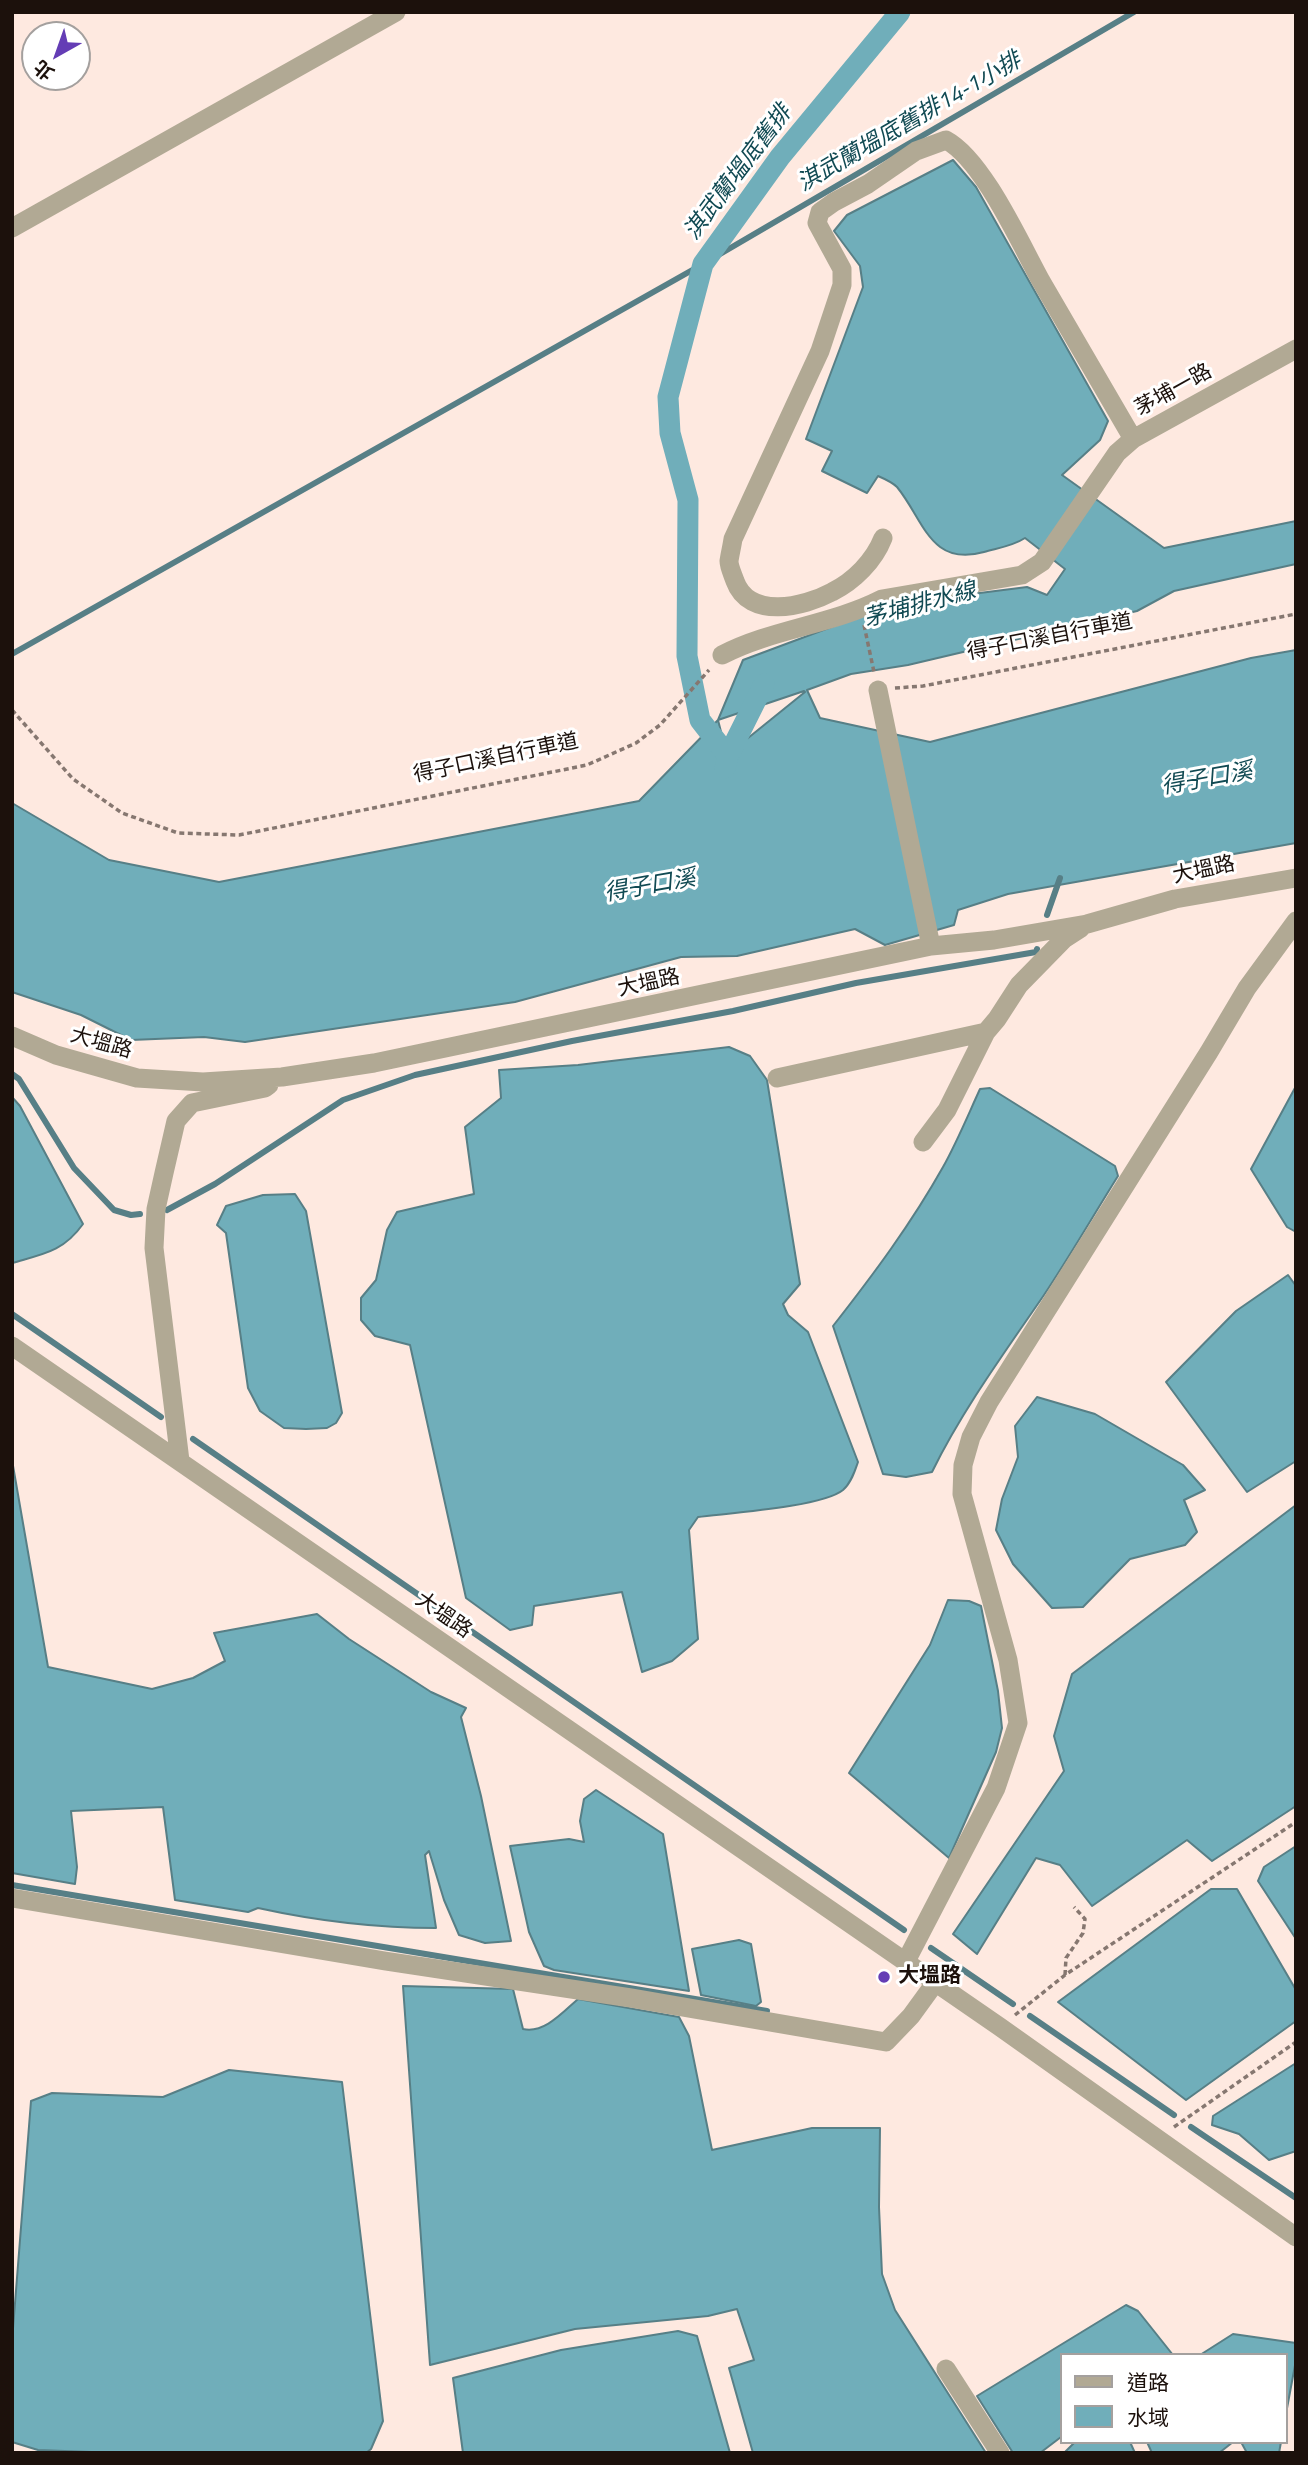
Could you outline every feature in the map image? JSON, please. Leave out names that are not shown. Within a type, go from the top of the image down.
[{"type":"street","points":[[12,228],[396,12]]},
{"type":"street","points":[[883,538],[869,563],[842,585],[832,592],[790,606],[771,607],[753,601],[738,590],[729,563],[733,539],[820,351],[842,285],[842,269],[817,223],[820,212],[868,184],[916,151],[946,140],[972,163],[1133,439]]},
{"type":"street","name":"茅埔一路","points":[[861,610],[882,599],[903,594],[1022,575],[1042,562],[1117,453],[1133,439],[1296,349]]},
{"type":"street","points":[[722,655],[741,645],[861,610]]},
{"type":"street","points":[[878,690],[931,946]]},
{"type":"street","name":"大塭路","points":[[12,1036],[56,1055],[137,1077],[203,1082],[282,1077],[374,1063],[931,946],[995,940],[1087,924],[1175,899],[1296,878]]},
{"type":"street","points":[[905,1963],[996,1788],[1018,1723],[1008,1660],[962,1494],[963,1465],[971,1437],[989,1402],[1203,1063],[1247,988],[1296,921]]},
{"type":"street","points":[[923,1142],[947,1110],[986,1032],[998,1019],[1019,985],[1064,939],[1087,924]]},
{"type":"street","points":[[777,1078],[986,1032]]},
{"type":"street","points":[[180,1461],[154,1248],[156,1209],[176,1121],[192,1103],[265,1088],[282,1077]]},
{"type":"street","name":"大塭路","points":[[12,1346],[1000,2027],[1296,2237]]},
{"type":"street","points":[[12,1898],[886,2042],[911,2016],[935,1983]]},
{"type":"street","points":[[946,2369],[1000,2453]]},
{"type":"path","points":[[861,610],[878,690]]},
{"type":"path","name":"得子口溪自行車道","points":[[878,690],[923,686],[1296,614]]},
{"type":"path","name":"得子口溪自行車道","points":[[12,709],[73,779],[121,813],[178,834],[239,835],[587,765],[636,743],[660,724],[722,655]]},
{"type":"path","points":[[1000,2027],[1065,1975],[1296,1822]]},
{"type":"path","points":[[1065,1975],[1066,1958],[1083,1933],[1085,1919],[1074,1907]]},
{"type":"path","points":[[1157,2138],[1296,2042]]},
{"type":"water","name":"得子口溪","points":[[953,160],[976,187],[1108,421],[1100,440],[1062,475],[1164,548],[1296,521],[1296,564],[1174,591],[1137,611],[908,665],[851,674],[807,690],[820,718],[930,742],[1251,658],[1296,650],[1296,843],[1008,894],[958,910],[954,925],[885,945],[855,929],[737,956],[681,957],[515,1002],[245,1042],[204,1037],[131,1040],[81,1015],[12,992],[12,803],[109,860],[219,882],[639,801],[718,720],[743,660],[893,604],[1027,587],[1047,595],[1065,569],[1025,538],[984,552],[966,555],[951,553],[930,538],[891,482],[878,476],[867,493],[822,471],[832,451],[806,439],[863,287],[860,266],[834,231],[847,215]],"holes":[[[805,692],[727,755],[718,720]]]},
{"type":"water","points":[[729,1047],[750,1056],[767,1080],[800,1284],[783,1304],[788,1315],[808,1332],[858,1462],[848,1484],[832,1496],[796,1505],[698,1517],[689,1530],[698,1639],[672,1661],[642,1672],[622,1592],[534,1606],[532,1625],[510,1630],[466,1598],[410,1345],[375,1336],[361,1320],[361,1298],[376,1280],[387,1230],[397,1212],[474,1194],[465,1127],[501,1098],[499,1070],[578,1065]]},
{"type":"water","points":[[1296,1086],[1296,1232],[1287,1227],[1251,1169]]},
{"type":"water","points":[[990,1088],[1115,1166],[1118,1176],[1054,1280],[971,1403],[932,1472],[906,1477],[883,1474],[833,1326],[918,1209],[953,1148],[980,1089]]},
{"type":"water","points":[[12,1097],[20,1106],[83,1224],[60,1246],[12,1263]]},
{"type":"water","points":[[295,1194],[306,1211],[342,1413],[336,1423],[327,1428],[284,1428],[260,1411],[248,1388],[226,1233],[217,1225],[226,1206],[263,1195]]},
{"type":"water","points":[[1288,1275],[1296,1286],[1296,1461],[1247,1492],[1166,1382],[1236,1311]]},
{"type":"water","points":[[1037,1397],[1095,1414],[1183,1465],[1205,1490],[1184,1500],[1197,1532],[1185,1545],[1130,1559],[1083,1607],[1052,1608],[1013,1564],[996,1530],[1002,1499],[1018,1457],[1015,1426]]},
{"type":"water","points":[[12,1460],[48,1667],[152,1689],[193,1678],[225,1661],[214,1633],[317,1614],[349,1639],[431,1692],[466,1708],[461,1717],[481,1796],[511,1941],[485,1943],[459,1935],[444,1900],[429,1851],[425,1855],[436,1928],[347,1923],[258,1908],[248,1912],[175,1900],[163,1807],[71,1811],[77,1867],[75,1884],[12,1873]]},
{"type":"water","points":[[1296,1505],[1296,1806],[1212,1861],[1187,1840],[1092,1906],[1060,1865],[1036,1858],[977,1954],[953,1934],[1064,1771],[1054,1736],[1072,1674]]},
{"type":"water","points":[[948,1600],[969,1601],[981,1606],[998,1691],[1002,1728],[996,1752],[949,1858],[849,1773],[930,1645]]},
{"type":"water","points":[[596,1790],[663,1834],[689,1991],[554,1970],[544,1966],[529,1932],[510,1846],[569,1839],[584,1842],[580,1821],[584,1799]]},
{"type":"water","points":[[1296,1846],[1296,1939],[1258,1881],[1264,1867]]},
{"type":"water","points":[[1211,1889],[1237,1889],[1296,1990],[1296,2021],[1186,2100],[1058,2002]]},
{"type":"water","points":[[739,1940],[751,1944],[761,2002],[756,2006],[701,1995],[692,1949]]},
{"type":"water","points":[[403,1986],[513,1989],[523,2029],[531,2030],[560,2016],[578,1999],[679,2017],[689,2036],[712,2150],[812,2128],[880,2128],[882,2274],[895,2310],[986,2453],[753,2453],[729,2368],[754,2360],[737,2309],[708,2316],[575,2329],[430,2365]]},
{"type":"water","points":[[1296,2063],[1296,2151],[1269,2160],[1239,2134],[1212,2125],[1213,2116]]},
{"type":"water","points":[[229,2070],[342,2082],[383,2421],[371,2449],[366,2453],[118,2453],[38,2450],[12,2442],[12,2341],[31,2101],[52,2093],[163,2097]]},
{"type":"water","points":[[1126,2305],[1138,2311],[1171,2353],[1060,2353],[1060,2438],[1040,2453],[1013,2453],[977,2396]]},
{"type":"water","points":[[678,2331],[697,2336],[730,2453],[463,2453],[453,2378],[561,2350]]},
{"type":"water","points":[[1233,2334],[1296,2343],[1296,2360],[1287,2408],[1287,2353],[1203,2353]]},
{"type":"water","points":[[1073,2444],[1131,2444],[1135,2453],[1064,2453]]},
{"type":"water","points":[[1148,2444],[1230,2444],[1219,2453],[1152,2453]]},
{"type":"water","points":[[1242,2444],[1281,2444],[1279,2453],[1247,2453]]},
{"type":"waterway","name":"淇武蘭塭底舊排","points":[[728,756],[700,720],[687,656],[688,500],[670,433],[668,397],[703,264],[780,157],[900,12]]},
{"type":"waterway","name":"淇武蘭塭底舊排14-1小排","points":[[12,654],[703,264],[1134,12]]},
{"type":"waterway","name":"茅埔排水線","points":[[725,768],[728,756],[764,684]]},
{"type":"waterway","points":[[1047,915],[1060,878]]},
{"type":"waterway","points":[[167,1210],[215,1184],[343,1100],[415,1075],[572,1041],[733,1011],[856,983],[1036,952],[1037,949]]},
{"type":"waterway","points":[[12,1074],[19,1079],[74,1168],[114,1210],[131,1215],[140,1214]]},
{"type":"waterway","points":[[12,1314],[161,1417]]},
{"type":"waterway","points":[[193,1439],[904,1930]]},
{"type":"waterway","points":[[12,1885],[767,2011]]},
{"type":"waterway","points":[[931,1948],[1013,2004]]},
{"type":"waterway","points":[[1030,2016],[1174,2115]]},
{"type":"waterway","points":[[1191,2127],[1296,2198]]},
{"type":"place","name":"大塭路","points":[[884,1977]]}]
